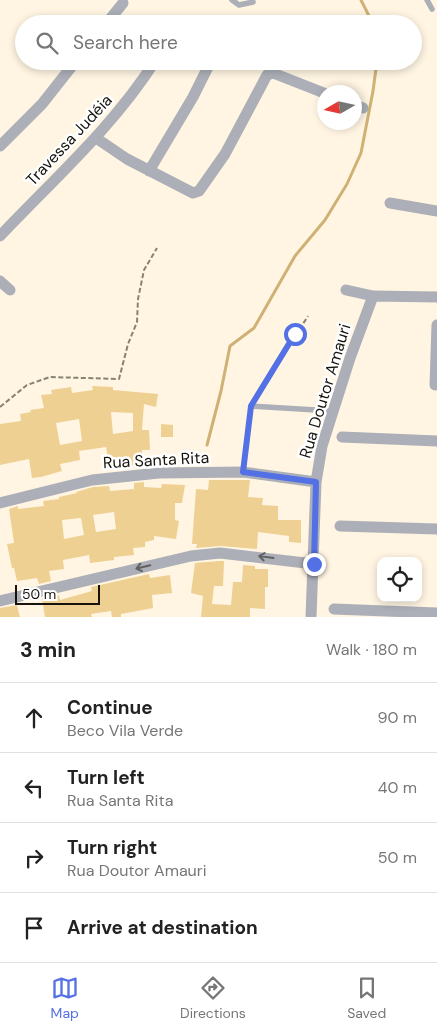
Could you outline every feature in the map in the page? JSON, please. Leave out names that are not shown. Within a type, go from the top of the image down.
[{"type":"street","points":[[113,15],[123,3]]},
{"type":"street","points":[[0,146],[42,104],[69,70]]},
{"type":"street","name":"Travessa Judéia","points":[[0,236],[96,138],[137,90],[149,70]]},
{"type":"street","points":[[149,171],[206,70]]},
{"type":"street","points":[[96,138],[127,159],[193,193],[199,191],[224,154],[267,75],[273,73],[317,90]]},
{"type":"street","points":[[390,203],[437,212]]},
{"type":"street","points":[[0,281],[10,290]]},
{"type":"street","points":[[346,290],[373,296],[437,297]]},
{"type":"street","name":"Rua Doutor Amauri","points":[[312,617],[316,482],[322,446],[350,358],[373,296]]},
{"type":"street","points":[[434,384],[437,325]]},
{"type":"street","points":[[342,437],[437,441]]},
{"type":"street","name":"Rua Santa Rita","points":[[0,504],[92,480],[159,473],[243,472],[316,482]]},
{"type":"street","points":[[340,526],[437,529]]},
{"type":"street","points":[[0,601],[191,556],[220,553],[236,554],[314,564]]},
{"type":"street","points":[[334,609],[409,615],[437,613]]},
{"type":"lane","points":[[232,0],[239,5],[253,2]]},
{"type":"lane","points":[[427,0],[432,9]]},
{"type":"lane","points":[[251,406],[333,411]]},
{"type":"path","points":[[0,407],[26,385],[50,377],[119,378],[128,344],[138,322],[138,298],[144,270],[157,248]]},
{"type":"path","points":[[243,472],[251,406],[308,316]]},
{"type":"building","points":[[92,386],[113,387],[113,390],[158,394],[156,407],[144,404],[142,430],[149,430],[150,450],[142,450],[143,467],[134,468],[134,465],[120,467],[120,464],[109,465],[106,447],[79,451],[80,460],[60,464],[62,471],[41,477],[32,478],[29,459],[0,465],[0,424],[21,421],[20,414],[44,408],[41,395],[52,394],[51,390],[71,387],[72,393],[93,390]],"holes":[[[111,412],[133,413],[133,431],[113,434]],[[79,419],[82,441],[60,445],[56,423]]]},
{"type":"building","points":[[161,424],[173,425],[173,437],[161,437]]},
{"type":"building","points":[[209,480],[250,480],[248,497],[263,498],[262,505],[278,506],[278,520],[301,520],[301,543],[289,542],[289,536],[258,532],[257,549],[221,546],[196,548],[197,544],[192,544],[196,489],[208,490]]},
{"type":"building","points":[[144,482],[144,487],[161,488],[162,484],[185,485],[182,503],[175,503],[175,520],[179,521],[176,539],[154,536],[154,540],[145,542],[145,547],[133,548],[134,555],[114,557],[114,560],[90,563],[89,555],[63,560],[64,569],[49,571],[51,581],[39,584],[37,578],[17,581],[7,544],[14,543],[9,509],[18,506],[18,509],[44,506],[43,501],[59,499],[59,497],[93,487],[109,486],[110,491],[134,489],[134,483]],"holes":[[[114,512],[116,529],[96,532],[93,515]],[[81,518],[84,535],[64,539],[62,520]]]},
{"type":"building","points":[[224,561],[223,586],[214,586],[212,604],[231,605],[233,582],[242,582],[243,565],[255,566],[255,569],[268,569],[268,587],[265,587],[265,609],[250,608],[250,617],[201,617],[203,596],[191,593],[195,563]]},
{"type":"building","points":[[149,574],[150,578],[170,575],[172,593],[152,595],[153,608],[121,614],[121,617],[112,617],[111,611],[91,614],[92,617],[45,617],[42,599],[59,595],[60,600],[92,591],[91,587]]},
{"type":"building","points":[[17,605],[20,617],[0,617],[0,608]]},
{"type":"waterway","points":[[361,0],[368,15]]},
{"type":"waterway","points":[[207,445],[230,346],[254,328],[295,256],[325,220],[347,184],[361,153],[376,70]]},
{"type":"route","points":[[295,334],[251,406],[243,472],[316,482],[314,564]]}]
